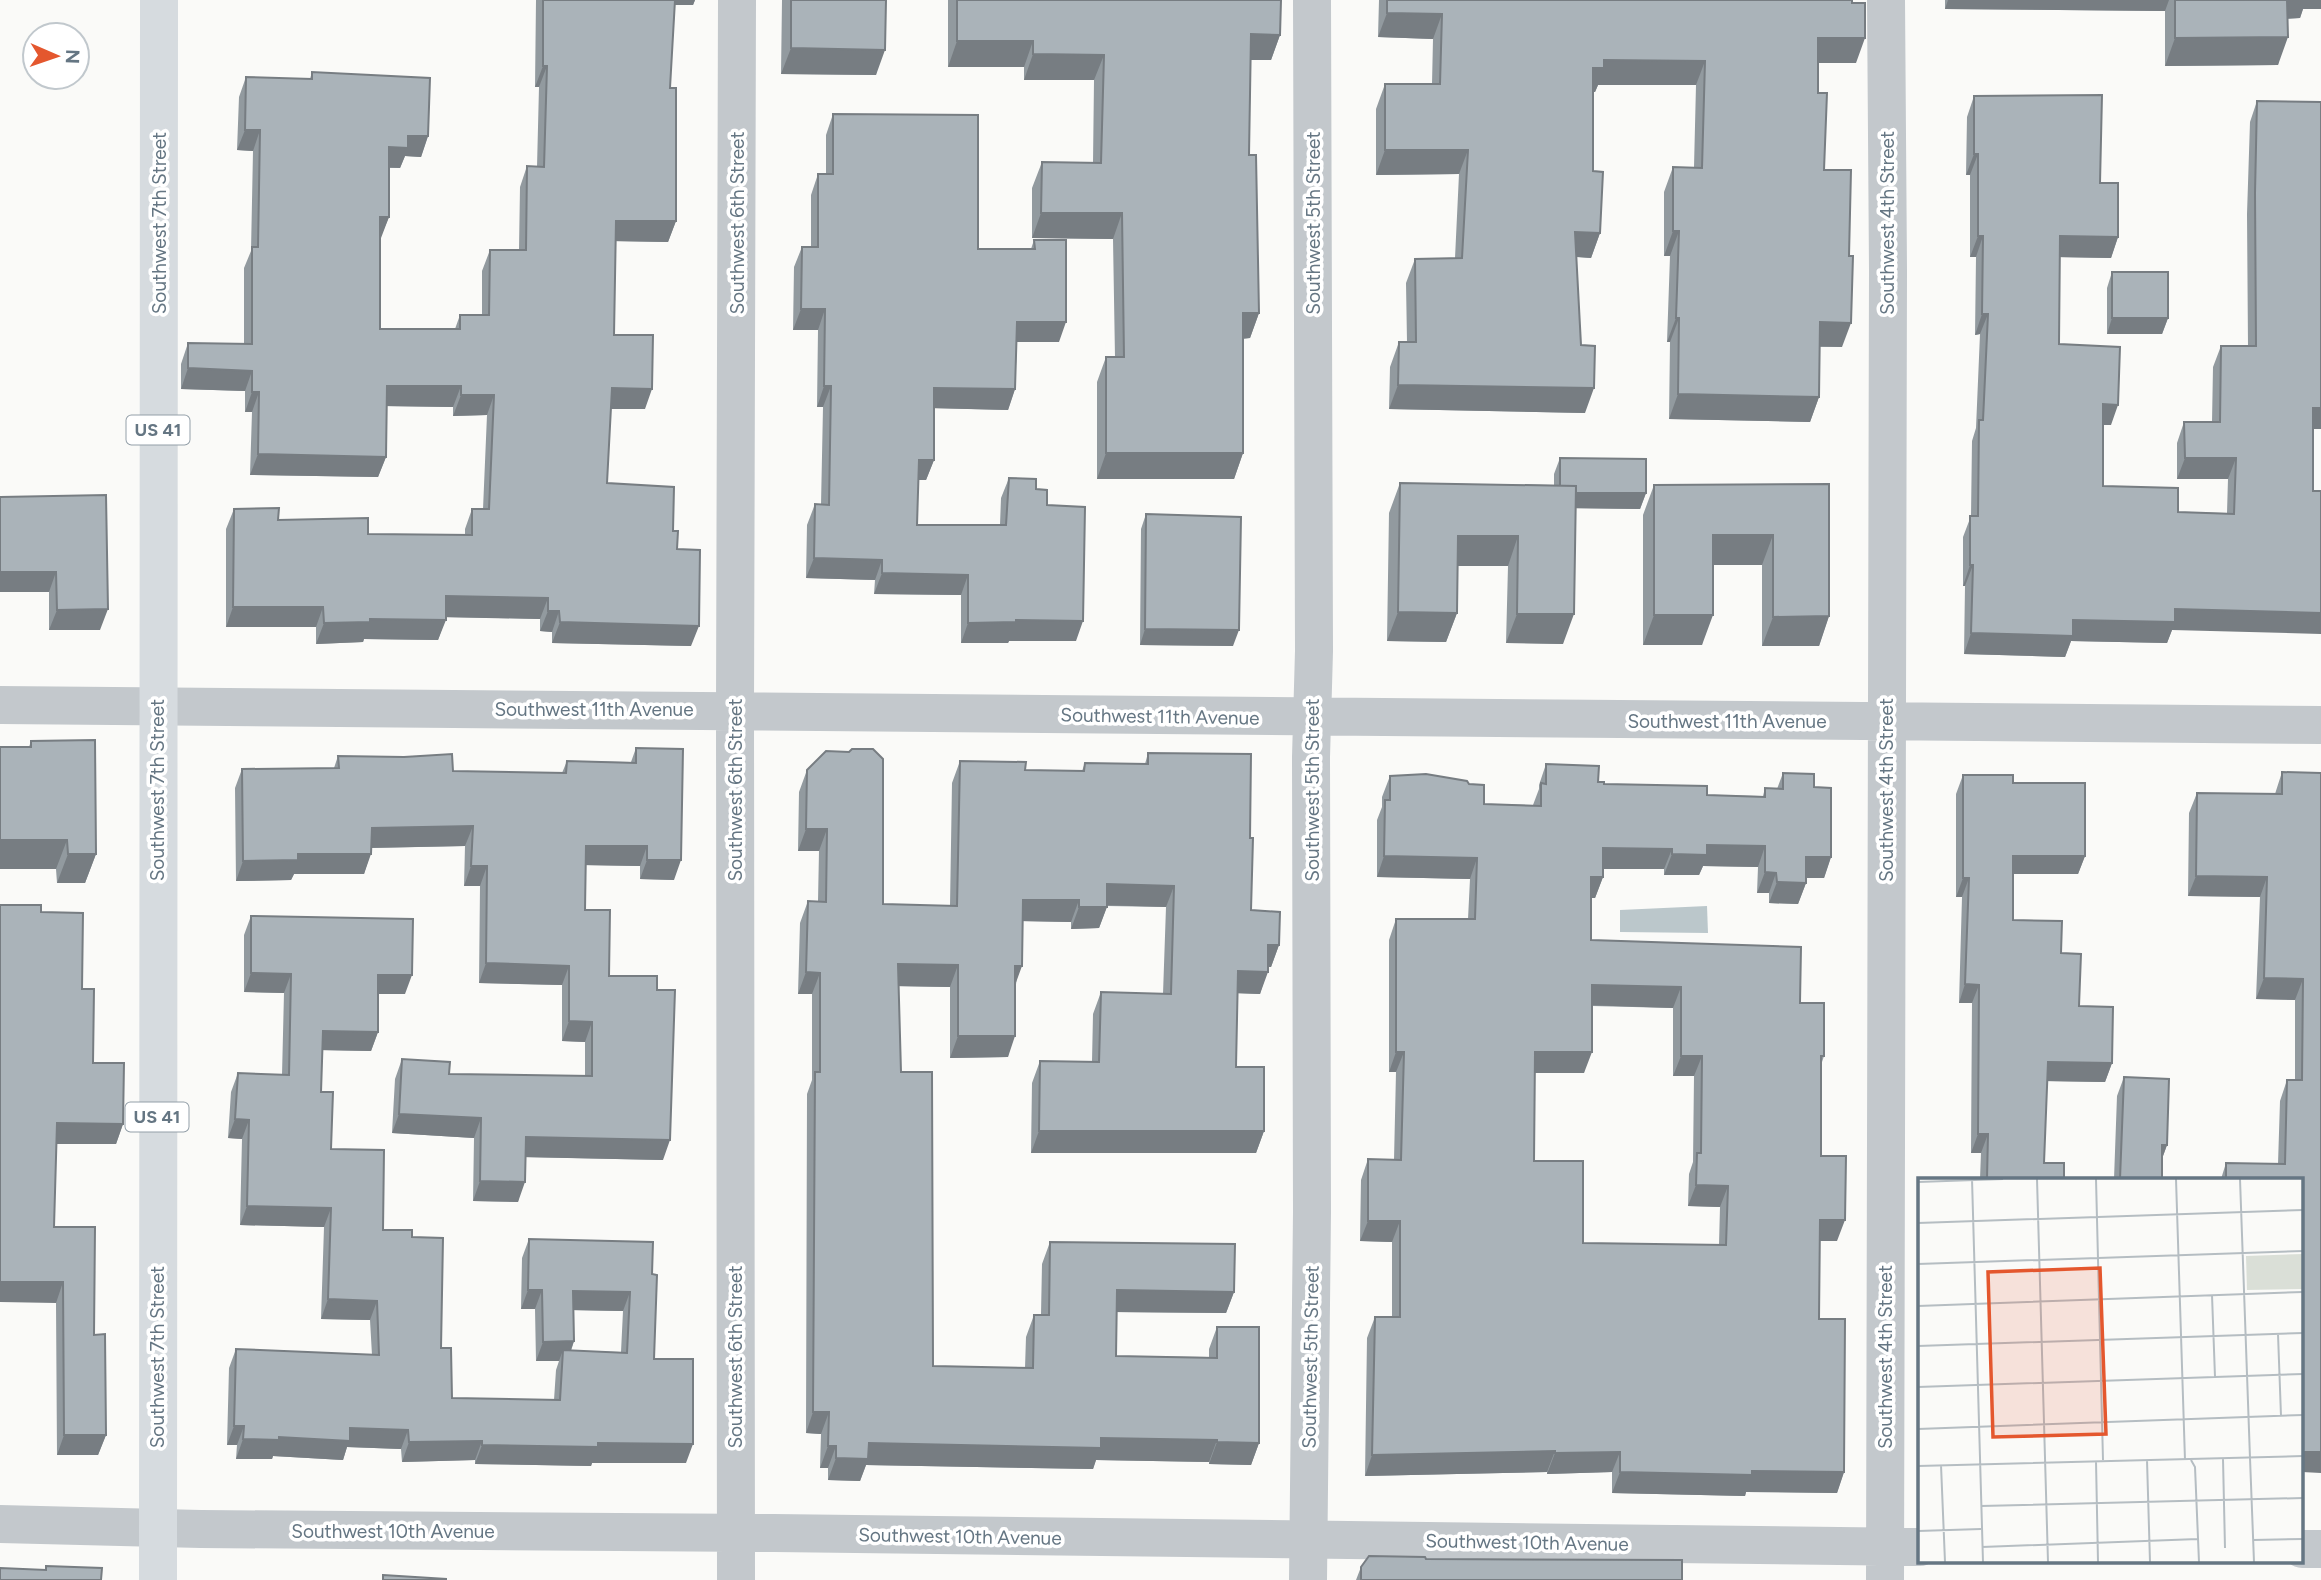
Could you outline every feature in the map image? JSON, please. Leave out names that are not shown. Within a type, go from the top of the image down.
[{"type":"main road","name":"Southwest 7th Street","points":[[158,1580],[159,0]]},
{"type":"street","name":"Southwest 6th Street","points":[[736,1580],[737,0]]},
{"type":"street","name":"Southwest 5th Street","points":[[1308,1580],[1312,1212],[1312,0]]},
{"type":"street","name":"Southwest 4th Street","points":[[1886,0],[1886,722],[1897,1558]]},
{"type":"street","name":"Southwest 11th Avenue","points":[[0,705],[2321,725]]},
{"type":"street","name":"Southwest 10th Avenue","points":[[0,1524],[157,1528],[1308,1539],[1897,1558]]},
{"type":"shaded area","points":[[1707,906],[1708,933],[1620,932],[1620,910]]},
{"type":"building","points":[[543,0],[675,0],[670,88],[676,88],[676,221],[616,221],[614,335],[653,335],[652,389],[612,388],[607,483],[674,487],[673,531],[678,531],[677,549],[700,550],[699,626],[560,622],[559,611],[548,611],[548,598],[446,596],[446,620],[370,619],[370,622],[324,623],[323,607],[233,607],[234,509],[279,508],[278,520],[368,518],[368,534],[472,535],[472,509],[489,509],[494,395],[461,395],[461,386],[387,386],[386,457],[258,454],[259,392],[252,392],[252,371],[188,368],[188,343],[252,344],[252,247],[258,247],[260,130],[245,130],[246,77],[312,79],[312,72],[430,78],[428,136],[408,136],[408,148],[389,147],[389,217],[380,217],[380,329],[460,329],[460,315],[489,315],[490,250],[526,250],[527,166],[544,167],[547,66],[543,66]]},
{"type":"building","points":[[791,0],[886,0],[885,50],[791,48]]},
{"type":"building","points":[[957,0],[1281,0],[1280,35],[1251,34],[1249,155],[1256,155],[1259,313],[1243,313],[1243,453],[1106,453],[1106,357],[1124,357],[1122,213],[1041,213],[1042,162],[1101,163],[1104,55],[1033,54],[1033,41],[957,41]]},
{"type":"building","points":[[1387,0],[1852,0],[1852,3],[1865,3],[1865,38],[1818,38],[1818,93],[1827,93],[1824,170],[1851,170],[1849,256],[1853,256],[1851,323],[1820,322],[1819,397],[1678,394],[1679,318],[1676,318],[1679,231],[1673,231],[1673,167],[1702,168],[1705,61],[1604,60],[1604,68],[1593,68],[1593,171],[1603,172],[1600,233],[1575,232],[1581,345],[1595,346],[1594,388],[1398,385],[1399,342],[1416,342],[1415,259],[1462,258],[1468,150],[1385,150],[1385,84],[1440,84],[1442,14],[1387,13]]},
{"type":"building","points":[[2175,0],[2287,0],[2288,37],[2175,38]]},
{"type":"building","points":[[2102,95],[2100,183],[2118,183],[2118,237],[2060,236],[2059,344],[2120,347],[2118,405],[2103,404],[2103,486],[2178,488],[2178,512],[2234,514],[2236,458],[2185,458],[2184,422],[2220,422],[2221,346],[2256,346],[2257,101],[2321,102],[2321,408],[2313,408],[2313,491],[2321,491],[2321,613],[2175,609],[2175,622],[2073,620],[2073,636],[1971,633],[1973,565],[1970,565],[1970,516],[1978,516],[1979,420],[1983,420],[1988,314],[1982,314],[1983,236],[1978,236],[1978,154],[1974,154],[1974,96]]},
{"type":"building","points":[[833,114],[978,115],[978,249],[1035,249],[1034,240],[1066,240],[1066,322],[1017,322],[1015,389],[934,388],[934,460],[919,460],[917,525],[1006,525],[1009,478],[1036,479],[1036,489],[1047,490],[1047,505],[1085,507],[1083,621],[1016,620],[968,623],[968,575],[882,573],[882,560],[814,558],[815,504],[829,505],[831,386],[824,386],[825,309],[801,309],[802,247],[818,247],[818,174],[833,174]]},
{"type":"building","points":[[2112,272],[2168,272],[2168,318],[2112,318]]},
{"type":"building","points":[[1560,458],[1646,459],[1646,493],[1576,493],[1576,486],[1560,486]]},
{"type":"building","points":[[1400,483],[1576,486],[1574,614],[1517,614],[1518,536],[1458,536],[1457,613],[1398,612]]},
{"type":"building","points":[[1829,484],[1829,616],[1773,617],[1773,535],[1713,535],[1713,615],[1654,615],[1654,485]]},
{"type":"building","points":[[106,495],[108,609],[57,610],[56,572],[0,572],[0,497]]},
{"type":"building","points":[[1146,514],[1241,517],[1239,630],[1145,629]]},
{"type":"building","points":[[95,740],[96,854],[68,854],[67,840],[0,840],[0,747],[31,747],[31,741]]},
{"type":"building","points":[[636,748],[683,749],[681,860],[647,860],[647,846],[586,846],[585,910],[610,910],[609,976],[657,976],[657,990],[675,990],[670,1140],[526,1137],[525,1182],[480,1181],[481,1118],[399,1114],[402,1059],[450,1062],[449,1074],[592,1076],[592,1022],[569,1021],[569,966],[486,963],[487,866],[471,866],[473,826],[372,828],[371,854],[298,854],[298,860],[243,861],[242,769],[339,768],[338,756],[404,757],[452,754],[453,771],[566,773],[567,761],[636,763]]},
{"type":"building","points":[[852,749],[873,749],[883,759],[883,904],[957,906],[960,761],[1026,762],[1025,770],[1084,771],[1085,763],[1148,764],[1148,753],[1251,754],[1251,910],[1280,912],[1279,945],[1268,945],[1268,972],[1238,971],[1236,1067],[1264,1067],[1264,1131],[1039,1131],[1040,1061],[1099,1062],[1101,992],[1171,994],[1174,886],[1107,884],[1107,907],[1079,907],[1079,900],[1023,900],[1022,966],[1015,966],[1015,1036],[958,1036],[958,965],[898,964],[901,1072],[932,1072],[933,1366],[1033,1368],[1034,1315],[1049,1315],[1050,1242],[1235,1244],[1234,1292],[1117,1290],[1116,1356],[1217,1358],[1217,1327],[1259,1327],[1259,1443],[1101,1438],[1101,1448],[869,1443],[868,1459],[836,1458],[836,1446],[828,1446],[829,1412],[813,1412],[815,1072],[820,1072],[820,973],[806,972],[808,901],[826,902],[827,829],[806,829],[807,770],[826,751],[849,752]]},
{"type":"building","points":[[1546,764],[1599,766],[1598,782],[1604,784],[1707,786],[1707,795],[1765,797],[1765,788],[1783,789],[1783,773],[1814,774],[1814,787],[1831,788],[1831,857],[1806,857],[1806,883],[1777,882],[1776,873],[1765,872],[1765,846],[1707,845],[1707,855],[1672,854],[1672,849],[1603,848],[1603,877],[1591,877],[1591,940],[1801,947],[1800,1003],[1824,1003],[1821,1156],[1846,1156],[1845,1220],[1820,1220],[1819,1319],[1845,1319],[1844,1472],[1752,1471],[1752,1475],[1620,1472],[1620,1452],[1372,1455],[1375,1317],[1400,1317],[1400,1221],[1368,1221],[1368,1159],[1401,1160],[1404,1052],[1396,1052],[1396,919],[1475,919],[1477,858],[1384,856],[1385,800],[1390,800],[1390,776],[1426,774],[1484,785],[1484,804],[1541,806],[1541,783],[1546,784]],"holes":[[[1592,985],[1681,987],[1681,1056],[1702,1056],[1701,1153],[1697,1153],[1696,1185],[1728,1186],[1726,1245],[1583,1243],[1583,1161],[1534,1161],[1535,1052],[1592,1052]]]},
{"type":"building","points":[[2282,772],[2321,773],[2321,1452],[2304,1452],[2304,1178],[2226,1178],[2226,1163],[2285,1164],[2287,1080],[2302,1080],[2303,979],[2264,978],[2267,877],[2196,876],[2197,793],[2282,794]]},
{"type":"building","points":[[1963,775],[2013,775],[2013,783],[2085,783],[2085,856],[2013,856],[2013,920],[2062,921],[2061,953],[2081,954],[2079,1006],[2113,1007],[2112,1063],[2048,1062],[2044,1163],[2064,1163],[2064,1178],[1987,1178],[1988,1134],[1978,1134],[1979,985],[1965,984],[1969,878],[1963,878]]},
{"type":"building","points":[[0,905],[41,905],[41,912],[83,913],[82,989],[94,989],[93,1063],[124,1063],[123,1124],[57,1123],[54,1227],[95,1227],[94,1335],[105,1334],[106,1435],[64,1435],[63,1282],[0,1282]]},
{"type":"building","points":[[251,916],[413,919],[412,975],[378,975],[378,1032],[323,1031],[321,1092],[333,1092],[331,1149],[384,1150],[383,1230],[412,1230],[412,1237],[443,1238],[441,1348],[451,1348],[452,1398],[560,1400],[563,1350],[627,1353],[630,1292],[573,1291],[574,1341],[543,1342],[542,1290],[528,1290],[529,1239],[653,1242],[652,1274],[657,1275],[654,1359],[693,1359],[693,1444],[598,1443],[598,1447],[482,1445],[482,1441],[409,1442],[408,1430],[350,1428],[350,1441],[279,1437],[279,1440],[243,1439],[244,1426],[234,1426],[236,1349],[379,1355],[377,1301],[328,1299],[331,1208],[247,1206],[249,1120],[235,1119],[238,1073],[289,1075],[291,974],[251,973]]},
{"type":"building","points":[[2124,1077],[2169,1079],[2167,1145],[2162,1145],[2162,1178],[2120,1178]]},
{"type":"building","points":[[1369,1556],[1426,1559],[1682,1560],[1682,1580],[1361,1580],[1361,1567]]},
{"type":"building","points":[[46,1566],[102,1568],[101,1580],[0,1580],[0,1568],[46,1570]]},
{"type":"building","points":[[383,1575],[446,1579],[446,1580],[383,1580]]}]
